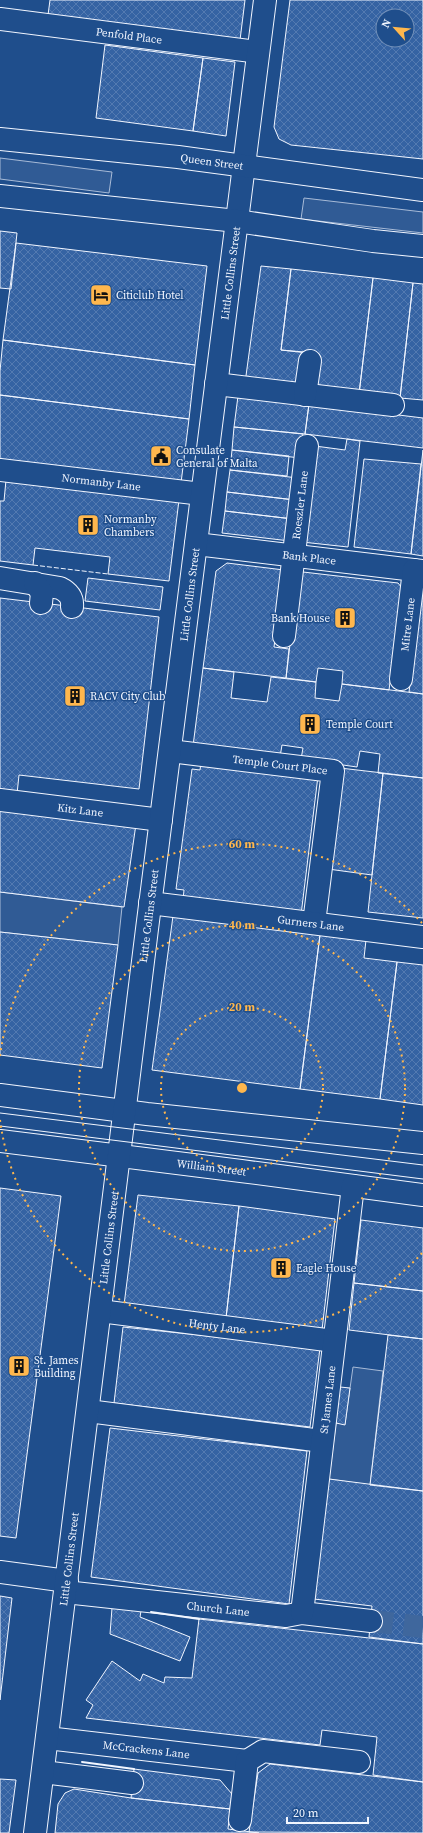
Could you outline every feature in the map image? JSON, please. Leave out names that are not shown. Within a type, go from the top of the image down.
[{"type":"street","name":"Little Collins Street","points":[[35,1833],[126,1111],[150,903],[265,0]]},
{"type":"street","name":"Penfold Place","points":[[0,19],[258,52]]},
{"type":"street","name":"Queen Street","points":[[0,139],[178,157],[423,190]]},
{"type":"street","points":[[0,196],[237,222],[423,246]]},
{"type":"street","points":[[305,395],[310,361]]},
{"type":"street","points":[[216,384],[393,405]]},
{"type":"street","name":"Roeszler Lane","points":[[284,636],[307,446]]},
{"type":"street","name":"Normanby Lane","points":[[0,470],[202,494]]},
{"type":"street","name":"Bank Place","points":[[196,544],[419,570]]},
{"type":"street","name":"Mitre Lane","points":[[401,679],[419,570]]},
{"type":"street","points":[[0,578],[52,585],[67,591],[70,596],[72,607]]},
{"type":"street","points":[[34,582],[42,592],[41,603]]},
{"type":"street","name":"Temple Court Place","points":[[170,750],[333,772],[314,923]]},
{"type":"street","name":"Kitz Lane","points":[[0,800],[161,820]]},
{"type":"street","name":"Gurners Lane","points":[[150,903],[423,937]]},
{"type":"street","points":[[0,1095],[126,1111],[423,1143]]},
{"type":"street","name":"William Street","points":[[0,1141],[423,1195]]},
{"type":"street","name":"St James Lane","points":[[302,1613],[353,1186]]},
{"type":"street","name":"Henty Lane","points":[[100,1311],[334,1341]]},
{"type":"street","points":[[88,1411],[322,1441]]},
{"type":"street","name":"Church Lane","points":[[0,1572],[66,1586],[286,1616],[302,1613],[371,1620]]},
{"type":"street","name":"McCrackens Lane","points":[[47,1738],[247,1762]]},
{"type":"street","points":[[240,1820],[247,1762],[263,1751],[359,1762]]},
{"type":"street","points":[[43,1772],[132,1783]]},
{"type":"shaded area","points":[[0,158],[112,172],[109,193],[0,179]]},
{"type":"shaded area","points":[[304,198],[423,212],[423,233],[301,219]]},
{"type":"shaded area","points":[[0,892],[122,907],[118,945],[0,932]]},
{"type":"shaded area","points":[[353,1367],[383,1371],[370,1485],[329,1479],[336,1423],[345,1424]]},
{"type":"building","points":[[50,0],[245,0],[240,40],[48,15]]},
{"type":"building","points":[[290,0],[423,0],[423,159],[291,145],[279,139],[274,127]]},
{"type":"building","points":[[105,45],[203,58],[193,131],[96,118]]},
{"type":"building","points":[[203,58],[235,62],[226,136],[193,131]]},
{"type":"building","points":[[0,231],[17,233],[11,289],[0,288]]},
{"type":"building","points":[[16,243],[207,266],[195,365],[3,340]]},
{"type":"building","points":[[261,266],[291,269],[281,350],[304,352],[299,389],[245,383]]},
{"type":"building","points":[[291,269],[373,278],[359,394],[313,388],[317,354],[281,350]]},
{"type":"building","points":[[373,278],[413,283],[400,398],[359,394]]},
{"type":"building","points":[[413,283],[423,284],[423,400],[400,398]]},
{"type":"building","points":[[3,340],[195,365],[189,419],[0,395],[0,371]]},
{"type":"building","points":[[0,395],[189,419],[181,483],[0,460]]},
{"type":"building","points":[[238,396],[309,404],[305,434],[234,427]]},
{"type":"building","points":[[309,404],[423,418],[423,448],[305,434]]},
{"type":"building","points":[[234,427],[303,434],[300,458],[232,450]]},
{"type":"building","points":[[347,439],[360,441],[348,547],[302,542],[315,446],[345,450]]},
{"type":"building","points":[[232,450],[289,456],[287,476],[230,470]]},
{"type":"building","points":[[423,450],[423,556],[411,554]]},
{"type":"building","points":[[364,459],[421,464],[411,554],[354,547]]},
{"type":"building","points":[[230,470],[298,478],[295,500],[227,492]]},
{"type":"building","name":"Normanby Chambers","points":[[6,480],[179,500],[169,581],[108,574],[110,557],[35,548],[33,565],[0,561],[0,501],[4,501]]},
{"type":"building","points":[[227,492],[295,500],[293,519],[225,511]]},
{"type":"building","points":[[225,511],[293,519],[290,541],[222,533]]},
{"type":"building","points":[[227,563],[284,570],[274,647],[289,649],[286,678],[203,668],[216,571]]},
{"type":"building","name":"Bank House","points":[[303,572],[398,583],[402,588],[389,690],[342,684],[343,671],[318,668],[316,682],[286,678],[298,577]]},
{"type":"building","points":[[88,578],[163,587],[160,610],[85,601]]},
{"type":"building","points":[[423,581],[423,694],[409,692]]},
{"type":"building","name":"RACV City Club","points":[[0,598],[159,617],[139,789],[19,775],[17,794],[0,792]]},
{"type":"building","name":"Temple Court","points":[[203,668],[234,672],[231,698],[267,702],[271,677],[316,682],[315,698],[339,701],[342,684],[423,694],[423,778],[378,773],[380,754],[360,751],[357,767],[301,759],[303,748],[282,745],[280,757],[193,746]]},
{"type":"building","points":[[201,762],[318,776],[301,915],[183,900],[184,890],[176,889],[192,769],[200,770]]},
{"type":"building","points":[[340,768],[383,773],[372,875],[328,869]]},
{"type":"building","points":[[383,773],[423,778],[423,918],[368,912]]},
{"type":"building","points":[[0,807],[136,824],[124,907],[0,892]]},
{"type":"building","points":[[173,916],[320,935],[300,1089],[152,1070]]},
{"type":"building","points":[[0,932],[118,945],[102,1068],[0,1055]]},
{"type":"building","points":[[320,935],[366,940],[364,958],[397,962],[380,1099],[300,1089]]},
{"type":"building","points":[[397,962],[423,965],[423,1105],[380,1099]]},
{"type":"building","name":"St. James Building","points":[[0,1188],[61,1196],[16,1538],[0,1536]]},
{"type":"building","points":[[138,1195],[239,1206],[226,1318],[124,1305]]},
{"type":"building","name":"Eagle House","points":[[239,1206],[335,1219],[322,1330],[226,1318]]},
{"type":"building","points":[[361,1220],[423,1228],[423,1291],[354,1283]]},
{"type":"building","points":[[354,1283],[423,1291],[423,1339],[349,1330]]},
{"type":"building","points":[[123,1327],[320,1348],[310,1427],[114,1403]]},
{"type":"building","points":[[388,1335],[423,1339],[423,1491],[370,1485]]},
{"type":"building","points":[[340,1387],[350,1388],[345,1425],[336,1423]]},
{"type":"building","points":[[110,1428],[307,1451],[289,1604],[91,1577]]},
{"type":"building","points":[[329,1479],[423,1491],[423,1644],[369,1637],[372,1606],[314,1599]]},
{"type":"building","points":[[0,1596],[12,1598],[0,1700]]},
{"type":"building","points":[[112,1608],[141,1611],[140,1617],[190,1637],[180,1661],[110,1634]]},
{"type":"building","points":[[199,1619],[423,1644],[423,1782],[373,1775],[377,1737],[322,1730],[320,1745],[86,1718],[93,1705],[86,1700],[112,1661],[140,1681],[143,1674],[164,1683],[165,1677],[192,1678]]},
{"type":"building","points":[[270,1764],[423,1782],[423,1833],[249,1832],[258,1773]]},
{"type":"building","points":[[134,1769],[220,1780],[232,1794],[230,1809],[131,1798]]},
{"type":"building","points":[[0,1779],[16,1780],[9,1833],[0,1833]]},
{"type":"building","points":[[74,1789],[131,1798],[230,1809],[228,1829],[259,1833],[55,1833],[58,1804],[65,1793]]},
{"type":"tunnel","points":[[371,1621],[423,1627]]},
{"type":"tram line","points":[[0,1113],[423,1165]]},
{"type":"tram line","points":[[0,1126],[423,1179]]},
{"type":"fence","points":[[33,565],[108,574]]},
{"type":"wall","points":[[151,1612],[199,1619]]},
{"type":"wall","points":[[82,1762],[134,1769]]},
{"type":"place","name":"Citiclub Hotel","points":[[101,295]]},
{"type":"place","name":"Consulate General of Malta","points":[[161,456]]},
{"type":"place","name":"Normanby Chambers","points":[[88,525]]},
{"type":"place","name":"Bank House","points":[[345,618]]},
{"type":"place","name":"RACV City Club","points":[[75,696]]},
{"type":"place","name":"Temple Court","points":[[310,724]]},
{"type":"place","name":"Eagle House","points":[[281,1268]]},
{"type":"place","name":"St. James Building","points":[[19,1366]]}]
